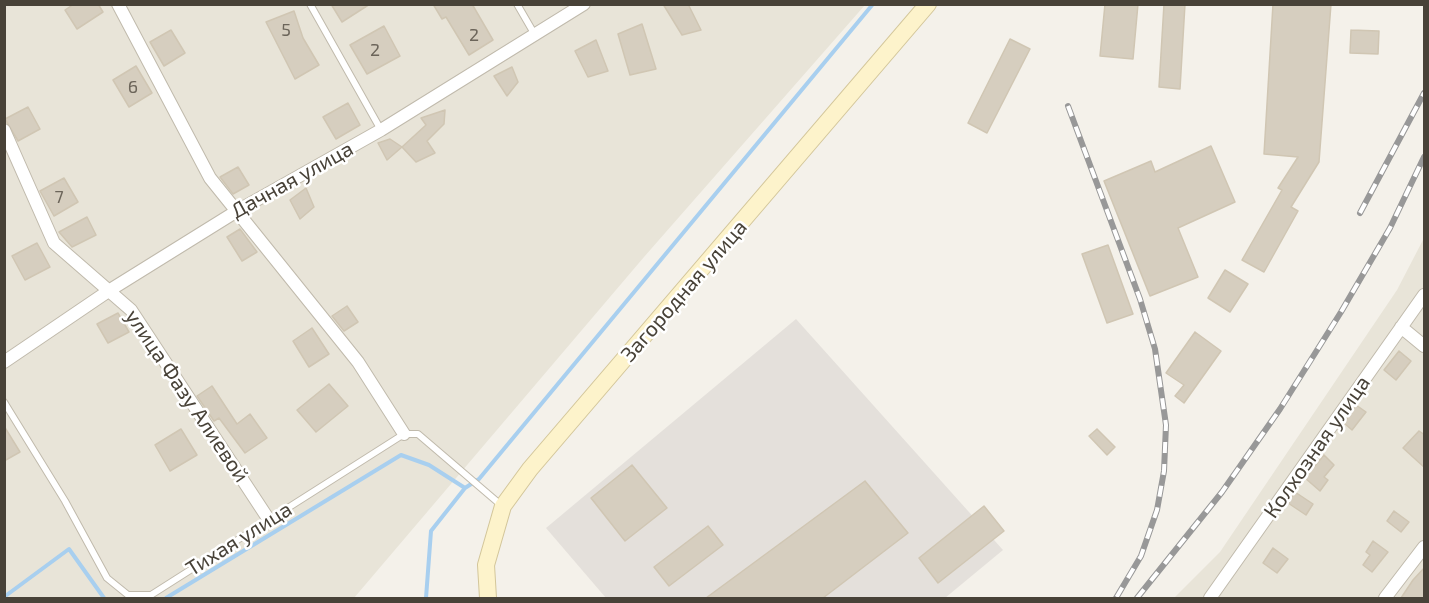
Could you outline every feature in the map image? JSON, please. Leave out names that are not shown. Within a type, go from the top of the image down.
[{"type":"main road","name":"Загородная улица","points":[[488,598],[486,564],[503,506],[530,469],[928,4]]},
{"type":"street","points":[[118,4],[210,178],[358,362],[404,434]]},
{"type":"street","name":"Дачная улица","points":[[4,362],[110,290],[237,211],[381,130],[536,36],[584,4]]},
{"type":"street","name":"улица Фазу Алиевой","points":[[4,130],[54,243],[131,310],[270,520]]},
{"type":"street","name":"Колхозная улица","points":[[1210,598],[1425,295]]},
{"type":"street","points":[[1401,327],[1425,346]]},
{"type":"street","points":[[1385,598],[1425,547]]},
{"type":"lane","points":[[310,4],[381,130]]},
{"type":"lane","points":[[517,4],[536,36]]},
{"type":"lane","name":"Тихая улица","points":[[4,402],[65,501],[107,578],[128,596],[151,595],[404,434]]},
{"type":"lane","points":[[404,434],[418,434],[503,506]]},
{"type":"shaded area","points":[[4,5],[865,5],[644,257],[354,598],[5,598]]},
{"type":"shaded area","points":[[1424,238],[1424,598],[1174,598],[1220,552],[1397,290]]},
{"type":"shaded area","points":[[796,319],[1003,550],[945,598],[606,598],[546,528]]},
{"type":"building","points":[[74,4],[98,4],[103,12],[77,29],[65,10]]},
{"type":"building","points":[[331,4],[370,4],[342,22]]},
{"type":"building","points":[[433,4],[472,4],[493,40],[469,55],[446,17],[442,19]]},
{"type":"building","points":[[663,4],[688,4],[701,30],[682,35]]},
{"type":"building","points":[[1105,4],[1138,4],[1133,59],[1100,56]]},
{"type":"building","points":[[1164,4],[1185,4],[1180,89],[1159,87]]},
{"type":"building","points":[[1273,4],[1331,4],[1319,162],[1291,207],[1298,211],[1264,272],[1242,260],[1282,190],[1278,188],[1298,157],[1264,154]]},
{"type":"building","points":[[294,11],[303,38],[319,65],[295,79],[266,22]]},
{"type":"building","points":[[642,24],[656,69],[630,75],[618,34]]},
{"type":"building","points":[[384,26],[400,56],[367,74],[350,45]]},
{"type":"building","points":[[171,30],[185,53],[164,66],[150,42]]},
{"type":"building","points":[[1351,30],[1379,31],[1378,54],[1350,53]]},
{"type":"building","points":[[1010,39],[1030,49],[987,133],[968,123]]},
{"type":"building","points":[[596,40],[608,71],[588,77],[575,51]]},
{"type":"building","points":[[136,66],[152,93],[129,107],[113,80]]},
{"type":"building","points":[[512,67],[518,82],[507,96],[494,76]]},
{"type":"building","points":[[348,103],[360,125],[336,139],[323,117]]},
{"type":"building","points":[[28,107],[40,129],[18,141],[5,119]]},
{"type":"building","points":[[445,110],[444,124],[427,141],[435,153],[416,162],[402,147],[426,125],[421,118]]},
{"type":"building","points":[[390,139],[402,147],[387,160],[378,143]]},
{"type":"building","points":[[1211,146],[1235,202],[1178,228],[1198,277],[1150,296],[1104,181],[1151,161],[1155,172]]},
{"type":"building","points":[[238,167],[249,185],[233,194],[220,177]]},
{"type":"building","points":[[64,178],[78,202],[54,216],[40,191]]},
{"type":"building","points":[[306,188],[314,207],[300,219],[290,200]]},
{"type":"building","points":[[87,217],[96,235],[72,247],[59,232]]},
{"type":"building","points":[[240,229],[257,252],[242,261],[227,237]]},
{"type":"building","points":[[37,243],[50,267],[25,280],[12,256]]},
{"type":"building","points":[[1108,245],[1133,314],[1107,323],[1082,254]]},
{"type":"building","points":[[1225,270],[1248,284],[1230,312],[1208,298]]},
{"type":"building","points":[[347,306],[358,322],[344,331],[332,316]]},
{"type":"building","points":[[118,313],[129,332],[108,343],[97,324]]},
{"type":"building","points":[[312,328],[329,354],[309,367],[293,341]]},
{"type":"building","points":[[1195,332],[1221,351],[1184,403],[1175,396],[1184,385],[1166,373]]},
{"type":"building","points":[[1399,351],[1411,361],[1396,380],[1384,370]]},
{"type":"building","points":[[329,384],[348,406],[316,432],[297,410]]},
{"type":"building","points":[[212,386],[237,424],[250,414],[267,438],[245,453],[219,418],[214,421],[197,396]]},
{"type":"building","points":[[1356,405],[1366,412],[1352,430],[1344,423]]},
{"type":"building","points":[[4,426],[20,452],[4,461]]},
{"type":"building","points":[[181,429],[197,455],[170,471],[155,445]]},
{"type":"building","points":[[1097,429],[1115,447],[1107,455],[1089,436]]},
{"type":"building","points":[[1419,431],[1425,435],[1425,468],[1403,448]]},
{"type":"building","points":[[1324,455],[1334,465],[1324,477],[1328,480],[1320,491],[1305,478]]},
{"type":"building","points":[[632,465],[667,508],[625,541],[591,498]]},
{"type":"building","points":[[865,481],[908,533],[823,598],[706,598]]},
{"type":"building","points":[[1295,492],[1313,504],[1306,515],[1288,503]]},
{"type":"building","points":[[984,506],[1004,531],[938,583],[919,558]]},
{"type":"building","points":[[1394,511],[1409,522],[1401,532],[1387,521]]},
{"type":"building","points":[[708,526],[723,545],[669,586],[654,567]]},
{"type":"building","points":[[1373,541],[1388,552],[1372,572],[1363,565],[1370,555],[1366,552]]},
{"type":"building","points":[[1273,548],[1288,559],[1277,573],[1263,563]]},
{"type":"building","points":[[1425,567],[1425,598],[1401,598],[1413,580]]},
{"type":"waterway","points":[[426,598],[431,531],[465,488],[479,479],[873,4]]},
{"type":"waterway","points":[[166,598],[401,455],[429,465],[465,488]]},
{"type":"waterway","points":[[4,597],[69,549],[104,598]]},
{"type":"railway","points":[[1360,213],[1424,93]]},
{"type":"railway","points":[[1068,106],[1140,299],[1155,349],[1166,425],[1164,471],[1157,510],[1141,556],[1116,598]]},
{"type":"railway","points":[[1137,598],[1222,492],[1280,409],[1390,228],[1424,157]]}]
